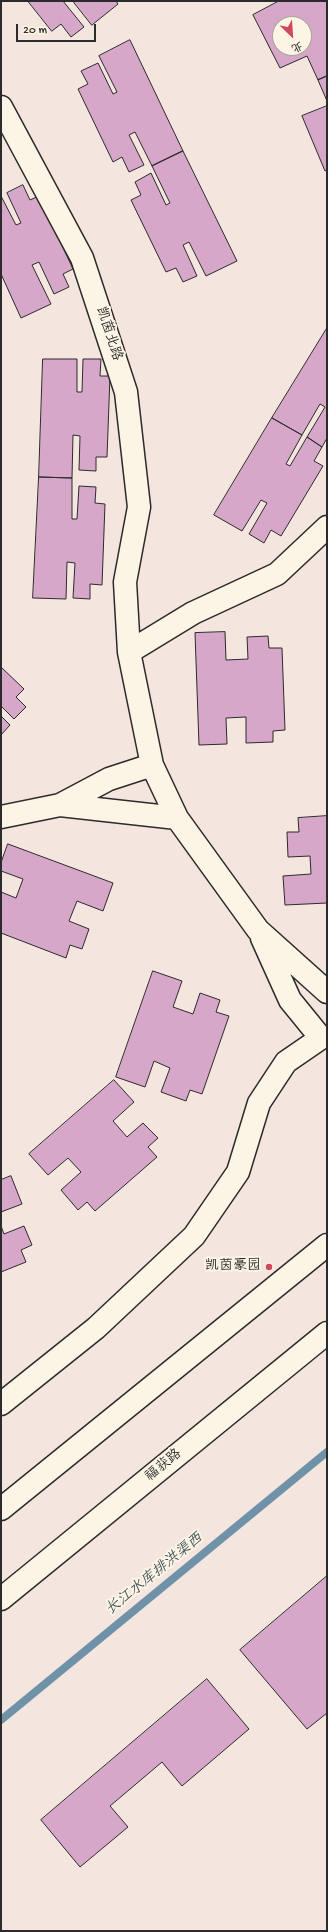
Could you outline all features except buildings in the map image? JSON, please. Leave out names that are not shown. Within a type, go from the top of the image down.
[{"type":"street","name":"凯茵北路","points":[[1,107],[82,258],[126,392],[139,507],[125,582],[129,652],[152,765],[177,818],[258,930]]},
{"type":"street","points":[[129,652],[193,613],[277,574],[327,527]]},
{"type":"street","points":[[1,817],[60,805],[109,779],[152,765]]},
{"type":"street","points":[[60,805],[177,818]]},
{"type":"street","points":[[258,930],[327,992]]},
{"type":"street","points":[[1,1404],[96,1328],[194,1236],[238,1172],[258,1103],[286,1062],[325,1039],[290,1000],[258,930]]},
{"type":"street","points":[[1,1508],[327,1245]]},
{"type":"street","name":"福获路","points":[[1,1599],[327,1333]]},
{"type":"waterway","name":"长江水库排洪渠西","points":[[1,1720],[327,1452]]},
{"type":"place","name":"凯茵豪园","points":[[269,1267]]}]
